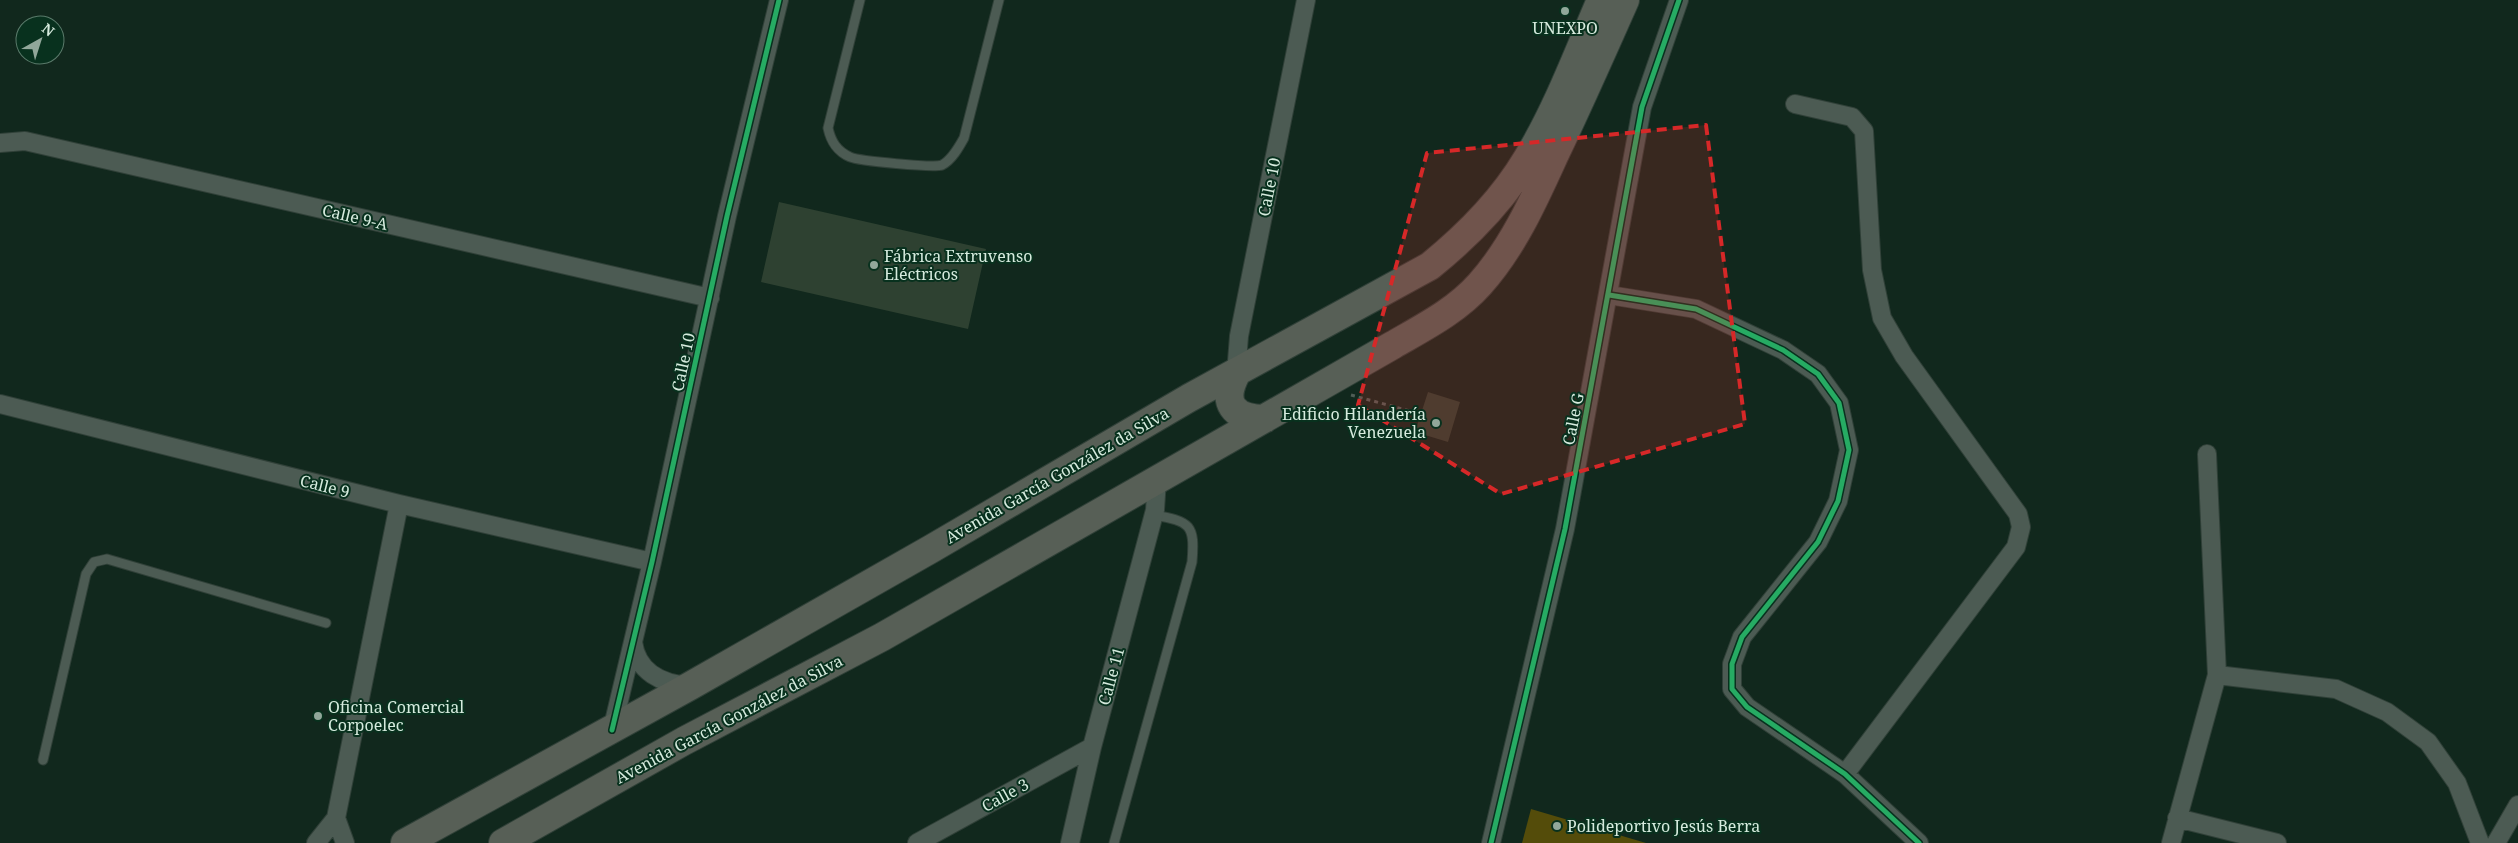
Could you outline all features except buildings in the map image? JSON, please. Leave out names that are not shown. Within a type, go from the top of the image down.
[{"type":"main road","name":"Avenida García González da Silva","points":[[405,843],[690,686],[931,549],[1189,398],[1236,374],[1430,266],[1464,238],[1526,161],[1543,130],[1601,0]]},
{"type":"main road","name":"Avenida García González da Silva","points":[[503,843],[684,741],[882,637],[1447,313],[1479,284],[1499,260],[1519,228],[1625,0]]},
{"type":"main road","points":[[1236,374],[1230,385],[1232,406],[1237,414],[1249,419],[1264,419]]},
{"type":"main road","points":[[1189,398],[1198,400],[1215,411],[1220,428],[1219,443]]},
{"type":"street","name":"Calle 10","points":[[612,730],[652,562],[710,298],[726,216],[779,0]]},
{"type":"street","name":"Calle 10","points":[[1236,374],[1239,336],[1306,0]]},
{"type":"street","name":"Calle G","points":[[1491,843],[1565,529],[1642,108],[1679,0]]},
{"type":"street","points":[[1795,104],[1852,117],[1864,131],[1872,270],[1882,318],[1904,356],[2018,514],[2021,527],[2016,546],[1845,774]]},
{"type":"street","name":"Calle 9-A","points":[[0,143],[25,141],[710,298]]},
{"type":"street","points":[[1609,295],[1696,309],[1783,350],[1818,374],[1839,403],[1849,450],[1838,501],[1818,542],[1742,637],[1732,664],[1732,689],[1747,707],[1845,774],[1919,843]]},
{"type":"street","name":"Calle 9","points":[[0,404],[399,504],[652,562]]},
{"type":"street","points":[[2171,843],[2217,675],[2207,454]]},
{"type":"street","name":"Calle 11","points":[[1070,843],[1092,747],[1154,512],[1157,479]]},
{"type":"street","points":[[1134,492],[1154,512]]},
{"type":"street","points":[[316,843],[336,818],[399,504]]},
{"type":"street","points":[[633,642],[634,653],[642,667],[651,674],[675,685],[690,686]]},
{"type":"street","points":[[2217,675],[2336,689],[2387,712],[2428,742],[2452,775],[2457,783],[2480,843]]},
{"type":"street","name":"Calle 3","points":[[917,843],[1092,747]]},
{"type":"street","points":[[2496,843],[2518,805]]},
{"type":"street","points":[[336,818],[345,843]]},
{"type":"street","points":[[2177,818],[2277,843]]},
{"type":"lane","points":[[860,0],[828,128],[831,140],[840,151],[852,158],[929,166],[943,165],[956,153],[964,138],[999,0]]},
{"type":"lane","points":[[1114,843],[1192,562],[1194,536],[1188,527],[1173,518],[1154,512]]},
{"type":"lane","points":[[43,760],[86,574],[94,562],[107,559],[326,623]]},
{"type":"path","points":[[1319,388],[1421,414]]},
{"type":"highlighted area","points":[[1706,125],[1745,424],[1501,494],[1358,405],[1427,153]]},
{"type":"shaded area","name":"Polideportivo Jesús Berra","points":[[1531,809],[1646,843],[1522,843]]},
{"type":"cycle path","points":[[612,730],[652,562],[727,216],[779,0]]},
{"type":"cycle path","points":[[1491,843],[1565,529],[1642,107],[1679,0]]},
{"type":"cycle path","points":[[1609,295],[1696,309],[1783,350],[1818,374],[1839,403],[1849,450],[1838,501],[1818,542],[1742,637],[1732,664],[1732,689],[1747,707],[1845,774],[1919,843]]},
{"type":"place","name":"UNEXPO","points":[[1565,11]]},
{"type":"place","name":"Fábrica Extruvenso Eléctricos","points":[[874,265]]},
{"type":"place","name":"Edificio Hilandería Venezuela","points":[[1436,423]]},
{"type":"place","name":"Oficina Comercial Corpoelec","points":[[318,716]]},
{"type":"place","name":"Polideportivo Jesús Berra","points":[[1557,826]]}]
